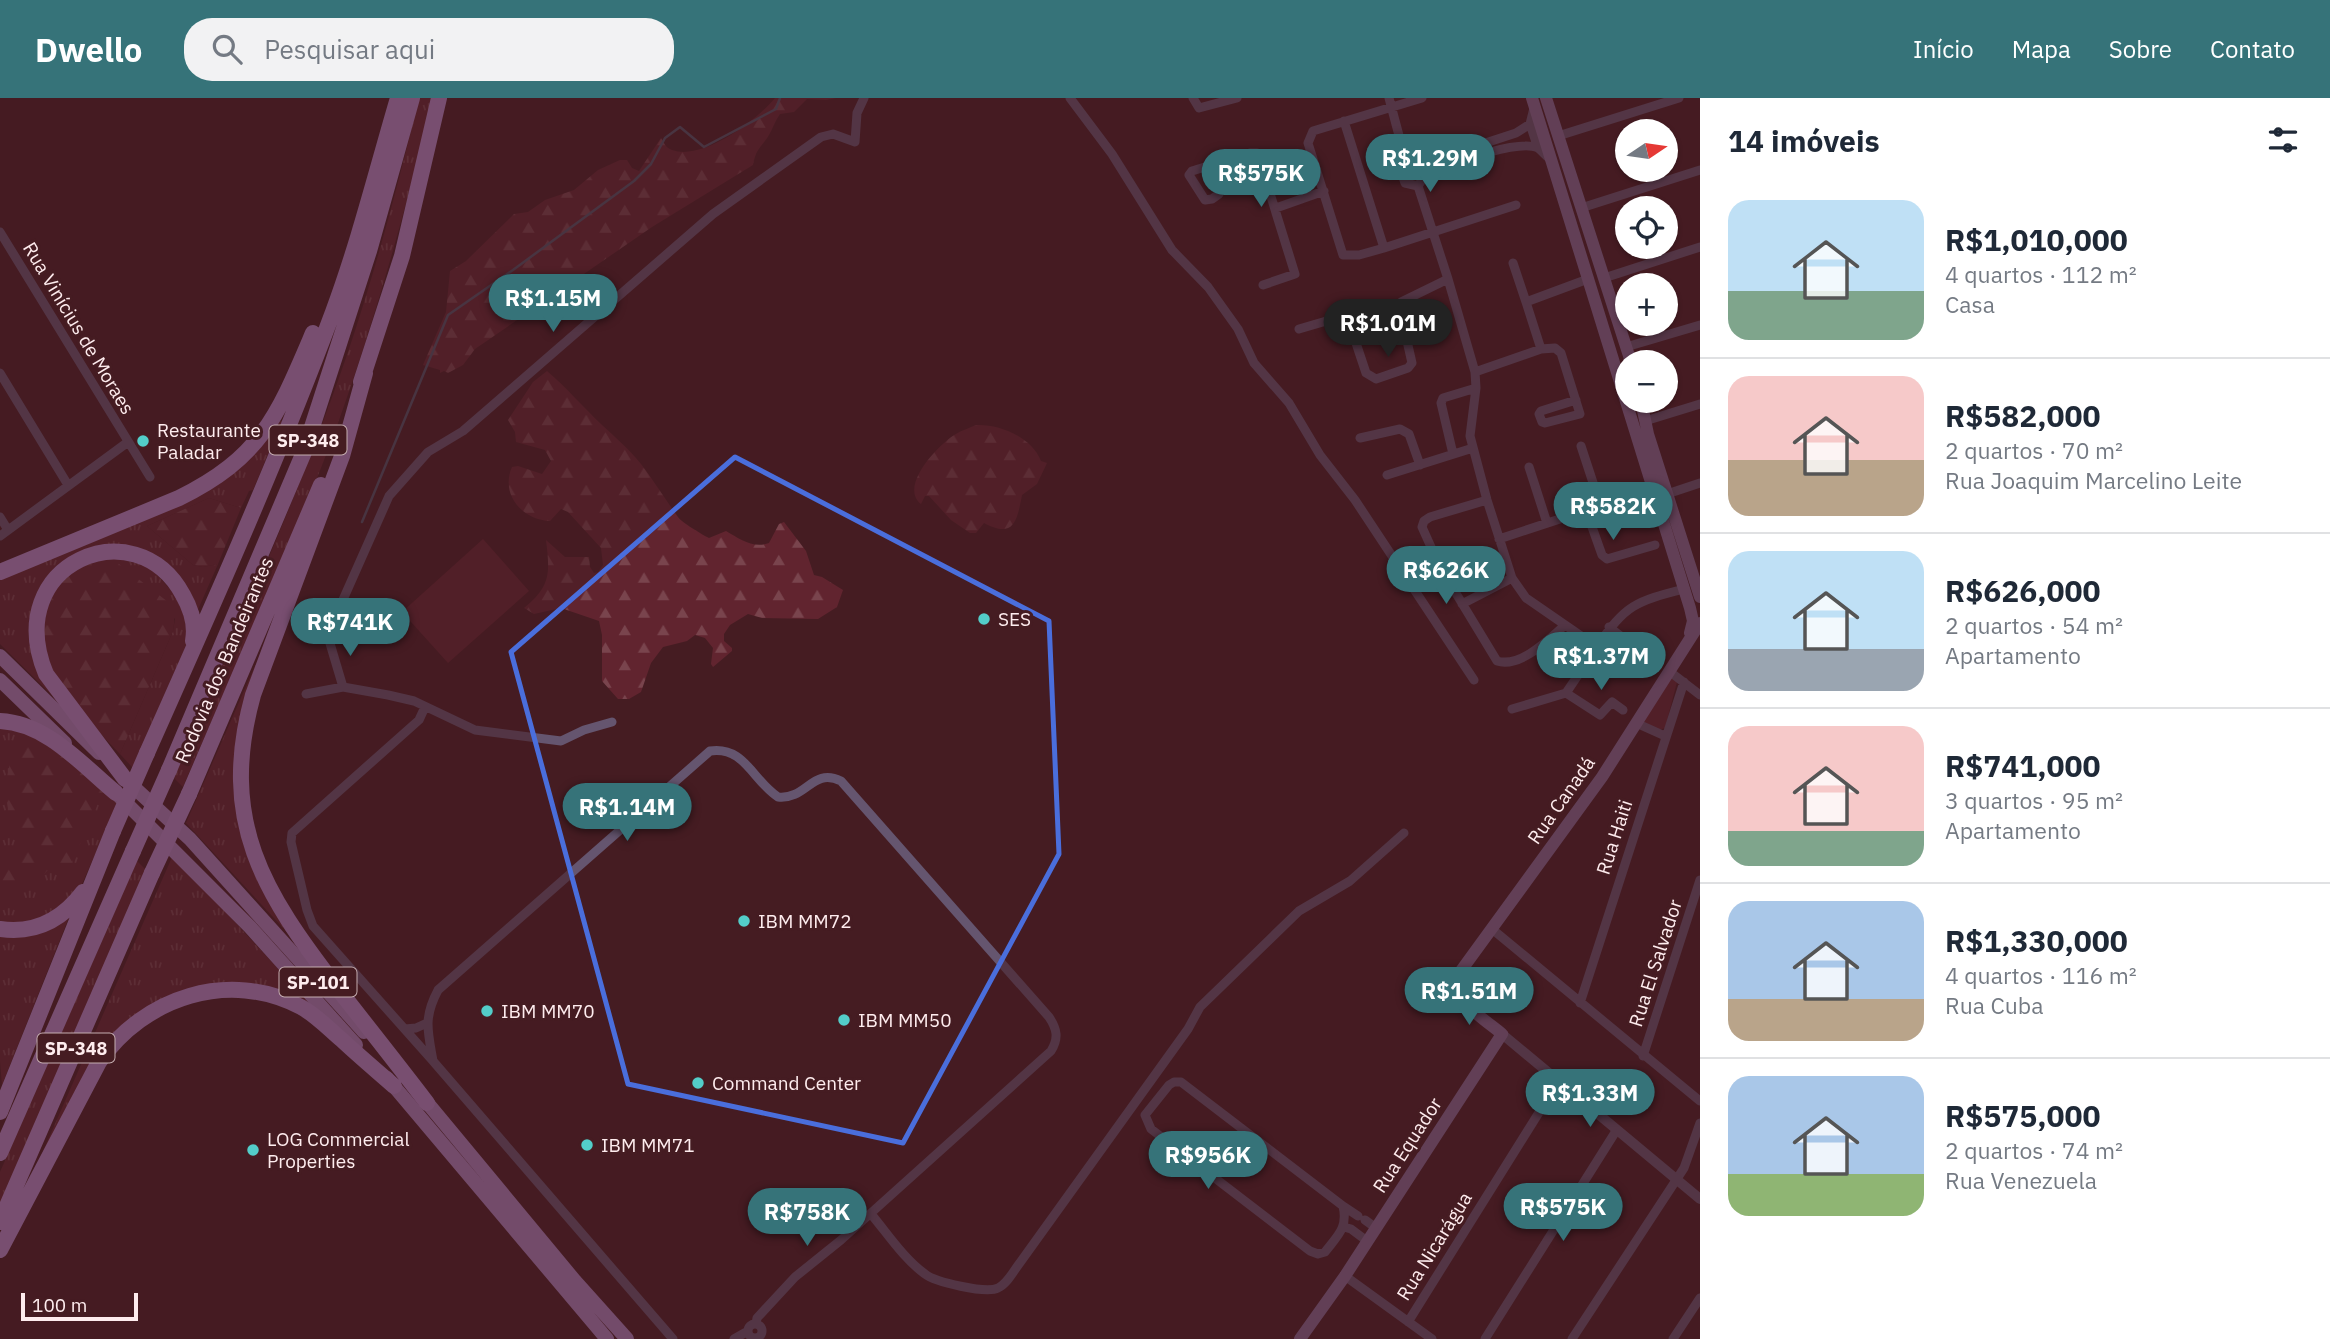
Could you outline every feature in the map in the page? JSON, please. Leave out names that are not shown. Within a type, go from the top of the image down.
[{"type":"highway","points":[[0,1112],[113,831],[262,493],[333,310],[398,98]]},
{"type":"highway","name":"Rodovia dos Bandeirantes","points":[[0,1153],[169,770],[304,452],[369,251],[412,98]]},
{"type":"highway","name":"Rodovia dos Bandeirantes","points":[[0,1222],[305,525],[365,373],[402,256],[439,98]]},
{"type":"highway","points":[[0,572],[179,498],[214,480],[248,452],[266,431],[292,383],[362,222]]},
{"type":"highway","points":[[365,373],[338,468],[253,695],[244,734],[241,775],[250,842],[272,897],[303,944],[427,1103]]},
{"type":"highway","points":[[121,786],[46,674],[41,662],[33,628],[38,602],[45,589],[55,576],[82,557],[116,552],[136,555],[152,563],[168,574],[180,588],[192,613],[194,638],[183,673]]},
{"type":"highway","name":"SP-101","points":[[0,656],[394,1086],[607,1339]]},
{"type":"highway","name":"SP-101","points":[[0,680],[121,786],[190,839],[427,1103],[575,1281],[628,1339]]},
{"type":"highway","points":[[0,721],[31,726],[121,786]]},
{"type":"highway","points":[[0,929],[28,930],[46,925],[70,909],[95,876]]},
{"type":"highway","points":[[0,1250],[99,1062],[117,1038],[164,1005],[196,994],[228,989],[258,992],[287,1001],[317,1018],[394,1086]]},
{"type":"main road","points":[[1539,100],[1553,120],[1615,311]]},
{"type":"main road","points":[[1539,100],[1550,159],[1693,621],[1690,637]]},
{"type":"main road","points":[[1550,159],[1561,170],[1573,206],[1577,210],[1581,208]]},
{"type":"main road","points":[[1596,303],[1605,303],[1611,298]]},
{"type":"main road","points":[[1605,332],[1615,327]]},
{"type":"main road","points":[[1622,336],[1626,348]]},
{"type":"main road","points":[[1643,413],[1700,595]]},
{"type":"main road","name":"Rua Canadá","points":[[1502,1034],[1458,996],[1453,984],[1455,979],[1602,777],[1700,623]]},
{"type":"main road","name":"Rua Equador","points":[[1300,1339],[1345,1276],[1502,1034]]},
{"type":"street","points":[[343,687],[329,640],[330,629],[389,496],[416,463],[439,444],[463,431],[713,214],[821,137],[833,135],[855,142],[857,113],[864,98]]},
{"type":"street","points":[[1070,98],[1112,154],[1172,250],[1208,287],[1238,329],[1254,363],[1289,403],[1320,455],[1355,500],[1474,680]]},
{"type":"street","points":[[1193,98],[1199,108],[1237,98]]},
{"type":"street","points":[[1422,98],[1390,102],[1313,131],[1308,143],[1343,254],[1359,255],[1384,248],[1516,205]]},
{"type":"street","points":[[1558,136],[1679,98]]},
{"type":"street","points":[[1420,169],[1516,133],[1530,124],[1539,100]]},
{"type":"street","points":[[1390,102],[1405,158]]},
{"type":"street","points":[[1344,121],[1384,248]]},
{"type":"street","points":[[1530,124],[1538,148]]},
{"type":"street","points":[[1420,169],[1499,149],[1531,146],[1538,148],[1550,159]]},
{"type":"street","points":[[1209,166],[1257,153],[1295,274],[1263,285]]},
{"type":"street","points":[[1405,158],[1412,158],[1420,169],[1422,180],[1418,186]]},
{"type":"street","points":[[1405,158],[1400,169],[1405,183],[1418,186]]},
{"type":"street","points":[[1581,208],[1700,170]]},
{"type":"street","points":[[1418,186],[1475,372],[1476,388],[1471,423],[1473,448],[1511,578],[1526,598],[1597,647]]},
{"type":"street","points":[[1276,208],[1324,191]]},
{"type":"street","name":"Rua Vinícius de Moraes","points":[[0,232],[150,477]]},
{"type":"street","points":[[1604,278],[1700,247]]},
{"type":"street","points":[[1513,263],[1541,349]]},
{"type":"street","points":[[1300,329],[1345,317],[1366,373],[1376,379],[1408,368],[1412,363],[1400,310],[1401,302],[1414,293],[1448,279]]},
{"type":"street","points":[[1526,302],[1588,279]]},
{"type":"street","points":[[1626,348],[1700,325]]},
{"type":"street","points":[[1475,372],[1541,349],[1555,348],[1561,353],[1576,400]]},
{"type":"street","points":[[0,373],[68,485]]},
{"type":"street","points":[[1453,454],[1441,403],[1443,398],[1476,388]]},
{"type":"street","points":[[1645,421],[1700,404]]},
{"type":"street","points":[[1360,438],[1406,430],[1420,464]]},
{"type":"street","points":[[0,517],[4,533],[128,442]]},
{"type":"street","points":[[1581,446],[1600,504]]},
{"type":"street","points":[[1387,475],[1473,448]]},
{"type":"street","points":[[1529,467],[1547,523]]},
{"type":"street","points":[[1667,494],[1700,483]]},
{"type":"street","points":[[1499,539],[1654,488]]},
{"type":"street","points":[[1487,500],[1430,517],[1424,521],[1422,527],[1440,567],[1462,604],[1497,661],[1504,663],[1511,663],[1544,644],[1563,626]]},
{"type":"street","points":[[1586,510],[1602,555],[1607,559],[1655,545]]},
{"type":"street","points":[[1462,604],[1511,578]]},
{"type":"street","points":[[1512,709],[1566,693],[1592,657],[1609,627],[1629,608],[1639,602],[1684,589]]},
{"type":"street","points":[[1592,657],[1612,669],[1629,646],[1626,640],[1609,627]]},
{"type":"street","points":[[1669,671],[1700,695]]},
{"type":"street","name":"Rua Haiti","points":[[1580,1003],[1684,682]]},
{"type":"street","points":[[306,694],[343,687],[388,695],[425,707],[475,730],[561,741],[584,730],[611,722]]},
{"type":"street","points":[[1566,693],[1600,715],[1612,702],[1623,710]]},
{"type":"street","points":[[425,707],[419,720],[292,833],[291,842],[313,926],[405,1028],[673,1339]]},
{"type":"street","points":[[1636,723],[1665,736]]},
{"type":"street","points":[[433,1061],[426,1023],[438,990],[710,751],[724,749],[740,758],[778,797],[799,794],[817,779],[835,779],[845,786],[1041,1008],[1056,1032],[1057,1040],[1051,1051],[871,1214],[795,1277],[757,1318],[755,1334]]},
{"type":"street","points":[[871,1214],[926,1275],[949,1283],[987,1290],[997,1289],[1006,1282],[1019,1264],[1188,1029],[1200,1007],[1299,911],[1350,881],[1404,834]]},
{"type":"street","name":"Rua El Salvador","points":[[1643,1056],[1700,880]]},
{"type":"street","points":[[1493,929],[1700,1101]]},
{"type":"street","points":[[405,1028],[416,1028],[426,1023]]},
{"type":"street","points":[[1502,1034],[1700,1199]]},
{"type":"street","points":[[1343,1206],[1346,1218],[1344,1227],[1325,1252],[1318,1254],[1310,1251],[1151,1129],[1145,1115],[1169,1085],[1181,1082],[1343,1206],[1376,1228]]},
{"type":"street","name":"Rua Nicarágua","points":[[1408,1322],[1558,1082]]},
{"type":"street","points":[[1572,1339],[1684,1168],[1700,1122]]},
{"type":"street","points":[[1485,1339],[1616,1131]]},
{"type":"street","points":[[1344,1227],[1367,1241]]},
{"type":"street","points":[[1345,1276],[1432,1339]]},
{"type":"street","points":[[1673,1339],[1700,1298]]},
{"type":"street","points":[[734,1339],[755,1334],[772,1339]]},
{"type":"highlighted area","points":[[735,457],[1049,621],[1059,854],[903,1143],[628,1084],[511,652]]},
{"type":"green space","points":[[419,98],[433,98],[390,262],[352,383],[302,515],[183,787],[174,778],[289,510],[352,340],[377,260]]},
{"type":"green space","points":[[775,98],[836,98],[807,99],[794,112],[780,114],[757,151],[753,165],[652,227],[475,349],[463,365],[448,373],[440,373],[440,370],[423,365],[446,312],[450,271],[466,261],[514,214],[528,212],[545,200],[574,190],[598,170],[620,160],[627,160],[632,168],[639,171],[661,138],[670,149],[685,152],[713,144],[742,127]]},
{"type":"green space","points":[[547,371],[632,453],[678,517],[692,528],[709,538],[726,531],[747,542],[763,545],[769,543],[779,524],[784,522],[806,551],[814,575],[843,590],[837,607],[818,619],[762,618],[748,614],[730,625],[724,634],[724,641],[732,651],[713,667],[713,648],[705,638],[695,635],[687,641],[663,647],[651,663],[641,692],[629,699],[618,699],[602,681],[602,635],[599,621],[561,608],[534,614],[524,608],[539,593],[547,578],[546,540],[565,557],[589,557],[594,573],[603,565],[601,548],[568,512],[561,509],[550,521],[540,520],[523,511],[511,496],[509,477],[512,467],[518,466],[542,474],[551,461],[545,450],[516,442],[515,432],[508,420],[533,382]]},
{"type":"green space","points":[[280,421],[253,490],[249,491],[241,508],[209,498],[147,526],[193,565],[203,567],[218,564],[196,614],[133,550],[36,598],[31,616],[32,646],[43,672],[69,712],[0,644],[0,576],[186,501],[262,445]]},
{"type":"green space","points":[[976,425],[995,427],[1014,434],[1031,446],[1041,461],[1047,463],[1037,484],[1022,495],[1016,520],[1012,525],[1002,529],[984,523],[976,533],[970,533],[951,520],[929,496],[925,496],[921,504],[915,496],[915,487],[918,476],[932,455],[949,439]]},
{"type":"green space","points":[[209,498],[241,508],[218,564],[203,567],[193,565],[147,526]]},
{"type":"green space","points":[[483,539],[529,591],[448,663],[402,612]]},
{"type":"green space","points":[[110,557],[149,566],[186,607],[187,644],[133,768],[120,754],[173,631],[175,619]]},
{"type":"green space","points":[[110,557],[168,602],[174,619],[173,631],[120,754],[91,724],[58,683],[43,656],[45,601],[73,568]]},
{"type":"green space","points":[[270,632],[257,671],[240,802],[299,945],[186,823]]},
{"type":"green space","points":[[1669,676],[1677,682],[1665,728],[1659,730],[1645,724],[1643,718]]},
{"type":"green space","points":[[0,724],[16,726],[118,802],[78,893],[47,919],[0,926]]},
{"type":"green space","points":[[29,730],[104,790],[69,869],[48,870],[38,880],[21,888],[0,889],[0,864],[17,864],[31,846],[13,824],[6,788],[10,762],[21,739]]},
{"type":"green space","points":[[173,855],[317,1011],[254,988],[139,1015],[37,1165]]},
{"type":"green space","points":[[137,861],[146,870],[0,1206],[0,1172]]},
{"type":"green space","points":[[69,917],[2,1085],[0,934]]},
{"type":"waterway","points":[[362,522],[448,315],[634,181],[651,164],[665,138],[680,127],[704,147],[776,109],[780,98]]},
{"type":"place","name":"Restaurante Paladar","points":[[143,441]]},
{"type":"place","name":"SES","points":[[984,619]]},
{"type":"place","name":"IBM MM72","points":[[744,921]]},
{"type":"place","name":"IBM MM70","points":[[487,1011]]},
{"type":"place","name":"IBM MM50","points":[[844,1020]]},
{"type":"place","name":"Command Center","points":[[698,1083]]},
{"type":"place","name":"IBM MM71","points":[[587,1145]]},
{"type":"place","name":"LOG Commercial Properties","points":[[253,1150]]}]
